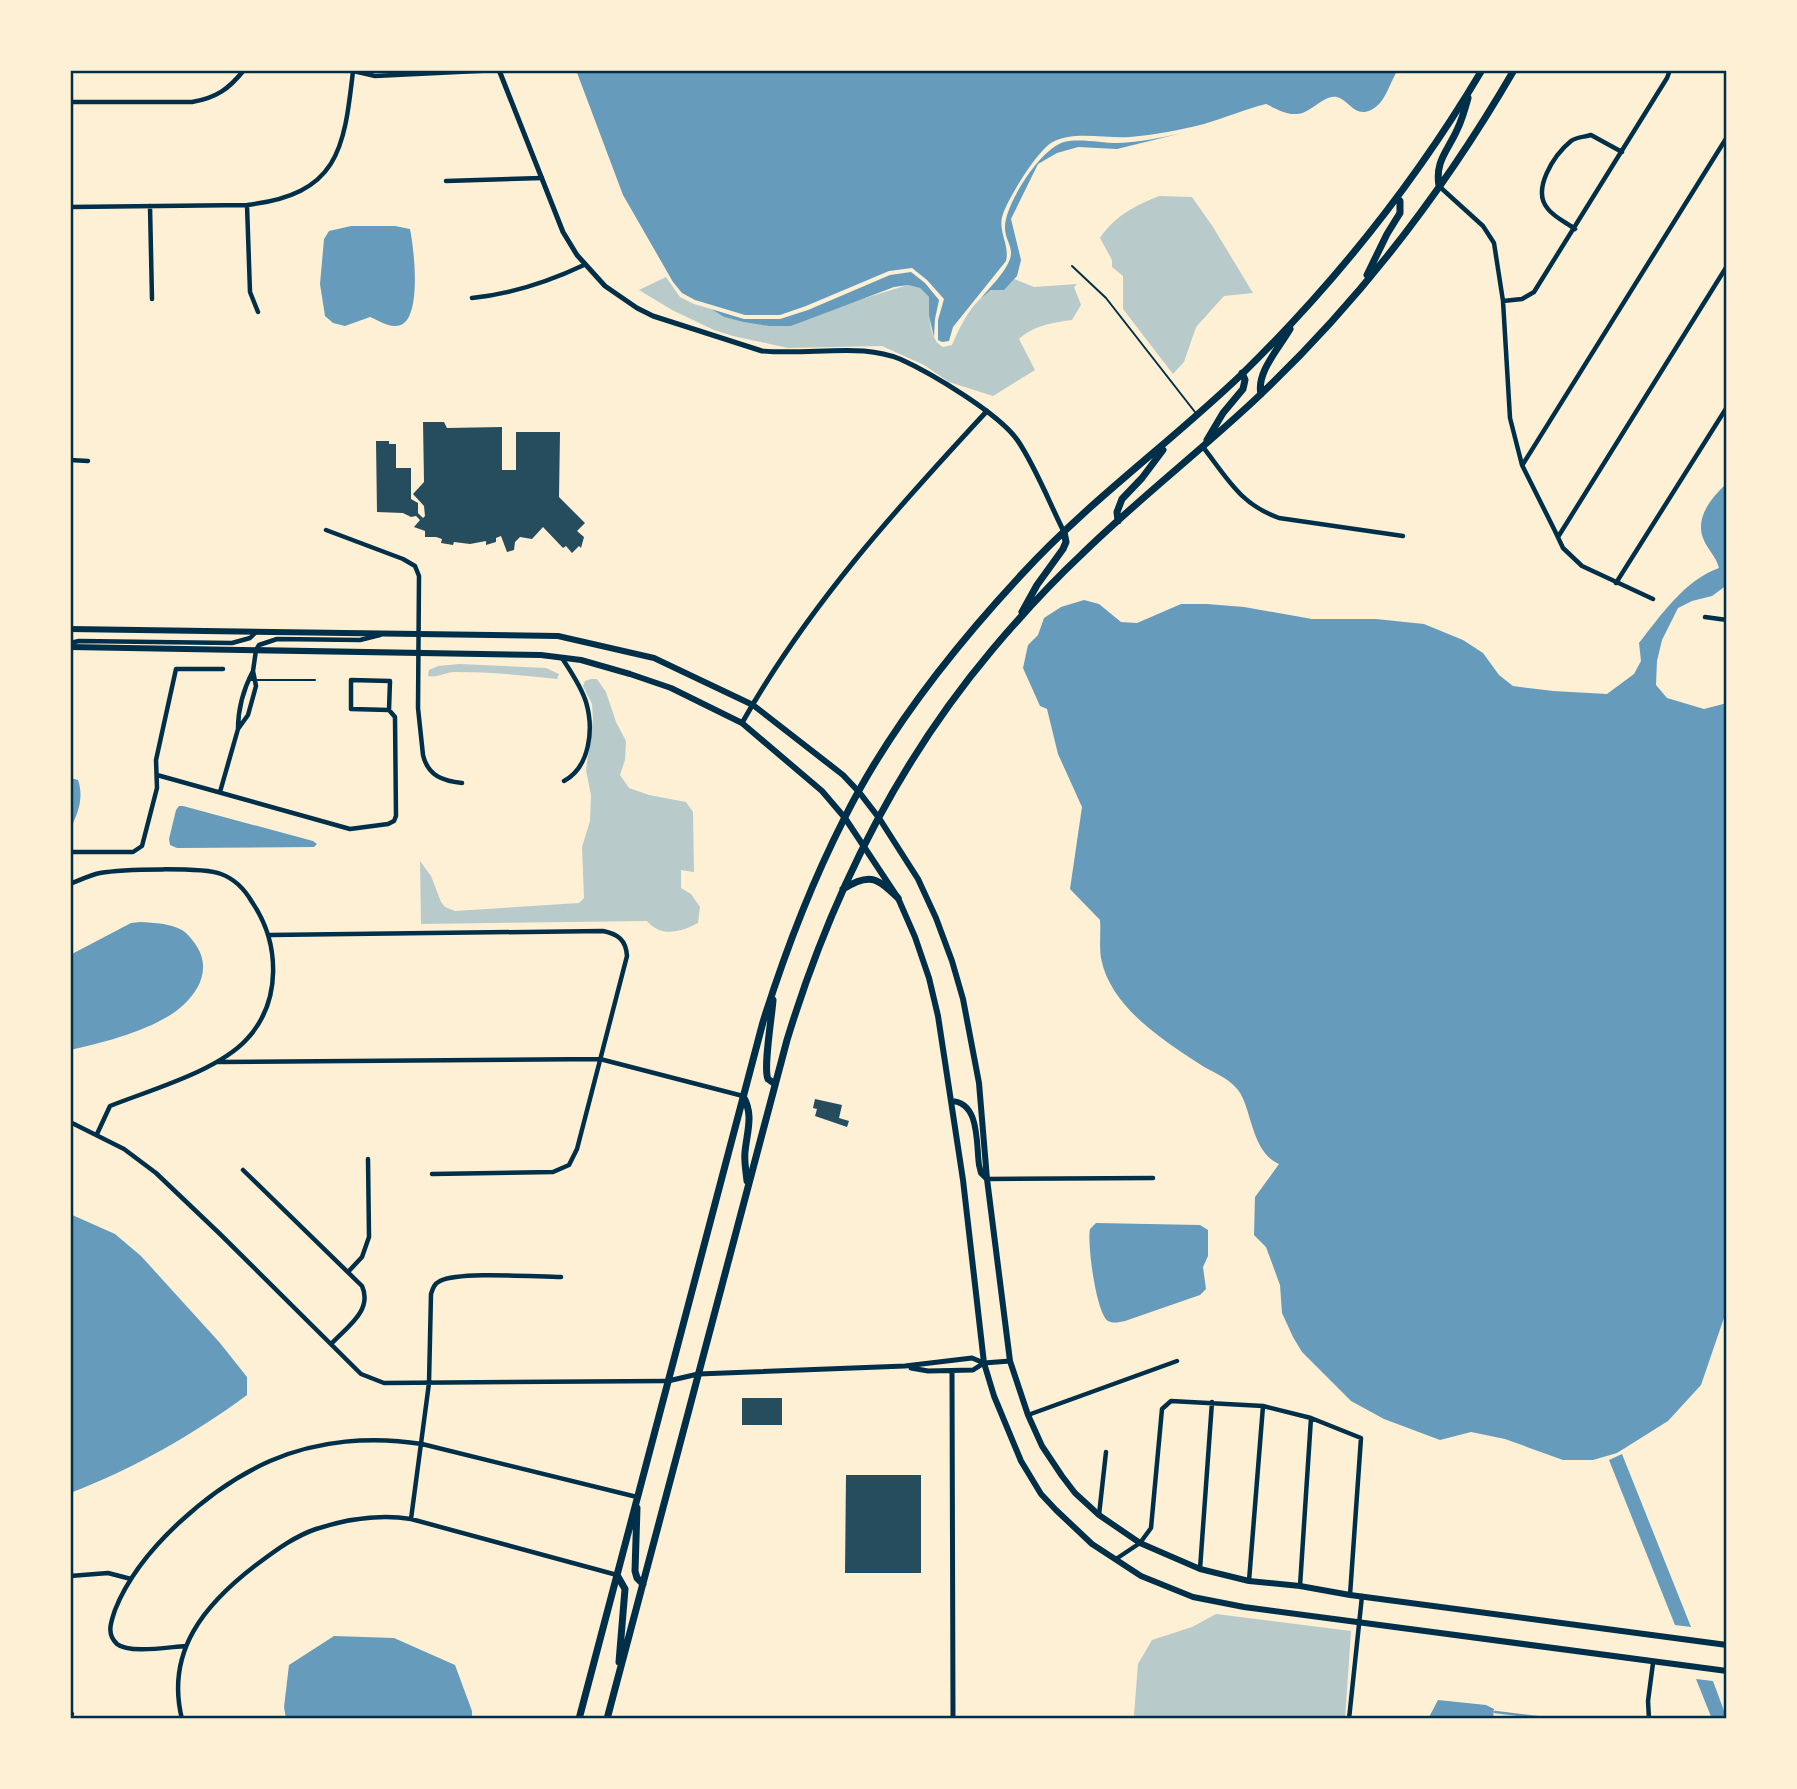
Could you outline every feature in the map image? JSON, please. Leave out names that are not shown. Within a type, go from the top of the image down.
[{"type":"main road","points":[[579,1719],[743,1096],[775,985],[811,890],[859,792],[944,665],[994,605],[1064,531],[1197,415],[1295,319],[1397,198],[1482,70]]},
{"type":"main road","points":[[607,1719],[801,994],[864,844],[916,755],[946,711],[1014,625],[1053,583],[1118,521],[1261,394],[1331,322],[1439,187],[1514,70]]},
{"type":"main road","points":[[1439,187],[1439,164],[1457,130],[1473,84]]},
{"type":"main road","points":[[1363,285],[1387,234],[1400,214],[1401,201],[1397,198]]},
{"type":"main road","points":[[1261,394],[1259,385],[1262,373],[1270,364],[1295,319]]},
{"type":"main road","points":[[1203,447],[1223,413],[1243,389],[1245,380],[1242,373]]},
{"type":"main road","points":[[1118,521],[1117,512],[1122,499],[1142,478],[1171,438]]},
{"type":"main road","points":[[1014,625],[1037,585],[1063,549],[1066,542],[1064,531]]},
{"type":"main road","points":[[70,629],[558,636],[654,658],[753,705],[843,775],[859,792],[918,879],[952,961],[963,999],[979,1083],[987,1179],[1010,1361],[1028,1415],[1042,1446],[1075,1493],[1099,1514],[1140,1542],[1200,1569],[1250,1581],[1727,1645]]},
{"type":"main road","points":[[70,645],[529,654],[581,660],[671,688],[743,723],[822,791],[845,818],[898,898],[915,937],[938,1016],[963,1180],[984,1363],[994,1396],[1021,1461],[1041,1494],[1092,1544],[1141,1576],[1193,1597],[1244,1607],[1727,1671]]},
{"type":"main road","points":[[843,889],[856,881],[869,878],[880,880],[898,898]]},
{"type":"main road","points":[[775,985],[771,1036],[765,1068],[768,1079],[775,1084]]},
{"type":"main road","points":[[743,1096],[750,1116],[745,1154],[748,1188]]},
{"type":"main road","points":[[951,1101],[961,1102],[971,1112],[979,1165],[981,1173],[987,1179]]},
{"type":"main road","points":[[637,1497],[638,1539],[635,1571],[643,1584]]},
{"type":"main road","points":[[617,1575],[625,1589],[620,1624],[618,1677]]},
{"type":"main road","points":[[584,1699],[586,1719]]},
{"type":"street","points":[[70,102],[205,100],[220,94],[244,70]]},
{"type":"street","points":[[70,207],[247,205],[296,195],[324,174],[344,139],[351,71],[375,76],[499,70],[563,232],[584,265],[605,286],[653,316],[762,351],[865,351],[898,358],[921,370],[1006,426],[1018,442],[1064,531]]},
{"type":"street","points":[[1503,301],[1522,299],[1534,292],[1670,70]]},
{"type":"street","points":[[1575,229],[1547,209],[1541,193],[1547,173],[1560,152],[1573,139],[1591,135],[1622,152]]},
{"type":"street","points":[[1522,465],[1727,137]]},
{"type":"street","points":[[446,181],[542,178]]},
{"type":"street","points":[[1439,187],[1483,226],[1497,254],[1503,301],[1510,418],[1522,465],[1558,537],[1570,556],[1582,566],[1653,599]]},
{"type":"street","points":[[247,205],[250,292],[258,312]]},
{"type":"street","points":[[150,206],[152,299]]},
{"type":"street","points":[[472,298],[492,296],[551,281],[584,265]]},
{"type":"street","points":[[1558,537],[1727,266]]},
{"type":"street","points":[[1616,583],[1727,407]]},
{"type":"street","points":[[743,723],[840,576],[897,508],[987,411]]},
{"type":"street","points":[[1718,421],[1727,416]]},
{"type":"street","points":[[1203,447],[1241,496],[1263,512],[1279,518],[1403,536]]},
{"type":"street","points":[[70,460],[88,461]]},
{"type":"street","points":[[326,530],[404,559],[415,566],[419,576],[418,708],[425,763],[435,775],[462,783]]},
{"type":"street","points":[[1705,617],[1727,620]]},
{"type":"street","points":[[70,645],[79,641],[232,643],[250,638],[256,632]]},
{"type":"street","points":[[238,730],[248,715],[256,686],[253,671],[259,645],[270,640],[360,640],[385,634]]},
{"type":"street","points":[[562,658],[580,688],[588,711],[588,746],[584,758],[579,770],[564,781]]},
{"type":"street","points":[[70,852],[137,850],[142,846],[157,788],[156,760],[176,669],[223,669]]},
{"type":"street","points":[[220,792],[238,730],[240,702],[253,671]]},
{"type":"street","points":[[157,775],[350,828],[388,824],[394,821],[396,816],[395,717],[389,710],[390,681],[351,680],[351,709],[389,710]]},
{"type":"street","points":[[240,702],[251,705]]},
{"type":"street","points":[[70,884],[97,874],[117,871],[207,871],[222,874],[235,881],[248,895],[270,935],[273,975],[268,1005],[248,1038],[218,1062],[110,1106],[97,1134]]},
{"type":"street","points":[[270,935],[603,932],[614,933],[622,939],[627,948],[627,956],[577,1150],[569,1165],[553,1172],[432,1174]]},
{"type":"street","points":[[218,1062],[600,1059],[743,1096]]},
{"type":"street","points":[[70,1122],[124,1149],[156,1173],[361,1374],[384,1383],[667,1381],[698,1374],[905,1366],[972,1358],[984,1363],[1010,1361]]},
{"type":"street","points":[[348,1272],[362,1257],[369,1237],[368,1159]]},
{"type":"street","points":[[243,1170],[362,1286],[366,1295],[361,1313],[332,1343]]},
{"type":"street","points":[[987,1179],[1153,1178]]},
{"type":"street","points":[[411,1519],[429,1383],[431,1294],[434,1285],[439,1281],[461,1276],[561,1277]]},
{"type":"street","points":[[1028,1415],[1177,1361]]},
{"type":"street","points":[[905,1366],[928,1371],[953,1371],[973,1370],[984,1363]]},
{"type":"street","points":[[953,1371],[953,1719]]},
{"type":"street","points":[[1115,1559],[1140,1542],[1151,1528],[1162,1409],[1171,1401],[1263,1406],[1311,1418],[1361,1438],[1350,1595]]},
{"type":"street","points":[[1200,1569],[1212,1402]]},
{"type":"street","points":[[1250,1581],[1263,1406]]},
{"type":"street","points":[[1300,1586],[1311,1418]]},
{"type":"street","points":[[185,1646],[130,1650],[119,1646],[112,1638],[110,1623],[131,1578],[150,1552],[200,1506],[246,1473],[298,1451],[356,1440],[395,1439],[637,1497]]},
{"type":"street","points":[[1099,1514],[1106,1452]]},
{"type":"street","points":[[182,1719],[178,1676],[185,1646],[196,1625],[229,1586],[287,1542],[315,1529],[368,1517],[411,1519],[617,1575]]},
{"type":"street","points":[[70,1576],[108,1573],[131,1578]]},
{"type":"street","points":[[1349,1719],[1362,1596]]},
{"type":"street","points":[[1649,1719],[1648,1700],[1653,1663]]},
{"type":"lane","points":[[1072,266],[1106,298],[1197,415]]},
{"type":"lane","points":[[248,680],[315,680]]},
{"type":"shaded area","points":[[1159,196],[1192,197],[1253,293],[1224,296],[1196,327],[1184,362],[1173,374],[1123,309],[1123,276],[1112,267],[1112,260],[1100,238],[1126,212]]},
{"type":"shaded area","points":[[666,277],[680,297],[694,304],[711,309],[724,317],[769,326],[791,326],[845,304],[908,285],[920,288],[929,297],[929,318],[934,338],[943,347],[952,345],[967,315],[978,301],[993,289],[1009,284],[1014,279],[1034,287],[1077,284],[1074,287],[1081,305],[1072,320],[1037,328],[1019,339],[1035,370],[993,396],[949,382],[924,365],[882,346],[788,348],[714,330],[672,310],[639,290]]},
{"type":"shaded area","points":[[459,664],[546,668],[559,674],[557,679],[468,672],[428,676],[429,670],[438,666]]},
{"type":"shaded area","points":[[597,679],[606,692],[626,741],[625,760],[620,775],[629,788],[686,802],[693,812],[694,872],[681,870],[681,888],[691,894],[700,907],[698,923],[671,932],[658,930],[647,921],[421,924],[420,861],[431,876],[441,902],[455,911],[579,903],[584,898],[582,847],[590,821],[591,795],[586,770],[593,719],[592,704],[583,686],[585,681]]},
{"type":"shaded area","points":[[1216,1614],[1351,1631],[1345,1719],[1136,1719],[1134,1715],[1138,1664],[1152,1640],[1192,1627]]},
{"type":"water","points":[[576,70],[1398,70],[1380,103],[1365,112],[1357,110],[1342,99],[1332,97],[1297,114],[1266,104],[1204,124],[1167,132],[1130,137],[1069,137],[1051,143],[1024,176],[1003,214],[1001,226],[1006,261],[953,327],[949,341],[942,342],[938,340],[938,320],[944,299],[912,268],[889,271],[780,315],[745,315],[695,300],[682,293],[623,195]]},
{"type":"water","points":[[1182,133],[1117,149],[1078,147],[1057,153],[1038,164],[1011,219],[1021,260],[1017,276],[1004,290],[991,290],[981,298],[1001,275],[1010,259],[1006,218],[1017,192],[1035,166],[1055,146],[1070,141],[1118,143],[1150,140]]},
{"type":"water","points":[[351,226],[395,226],[410,229],[414,296],[408,319],[401,325],[389,325],[370,317],[345,326],[333,323],[325,316],[320,284],[324,239],[329,231]]},
{"type":"water","points":[[911,272],[925,283],[939,300],[934,337],[929,316],[929,297],[920,288],[908,285],[894,287],[791,326],[744,322],[724,317],[711,309],[744,319],[780,319],[890,275]]},
{"type":"water","points":[[1727,483],[1727,585],[1712,596],[1678,608],[1662,640],[1657,661],[1656,685],[1667,698],[1704,709],[1727,703],[1727,1309],[1701,1385],[1668,1421],[1617,1453],[1593,1460],[1563,1460],[1505,1439],[1471,1432],[1440,1440],[1384,1419],[1351,1401],[1302,1352],[1293,1337],[1282,1313],[1280,1285],[1266,1247],[1254,1235],[1255,1197],[1279,1164],[1270,1158],[1257,1140],[1243,1098],[1234,1085],[1168,1043],[1139,1019],[1126,1006],[1106,975],[1100,953],[1100,920],[1070,889],[1082,807],[1058,754],[1047,709],[1040,706],[1023,668],[1028,645],[1038,635],[1044,618],[1061,607],[1084,600],[1099,604],[1121,622],[1137,623],[1181,604],[1244,607],[1312,619],[1376,619],[1424,624],[1463,640],[1483,653],[1499,675],[1513,686],[1607,694],[1634,674],[1641,661],[1639,643],[1665,610],[1695,581],[1719,568],[1703,538],[1701,523],[1706,508]]},
{"type":"water","points":[[70,778],[78,780],[80,791],[79,807],[73,823],[70,823]]},
{"type":"water","points":[[179,806],[317,844],[314,847],[177,848],[170,845],[169,839]]},
{"type":"water","points":[[131,923],[172,926],[188,935],[202,958],[199,984],[181,1007],[158,1022],[113,1039],[70,1050],[70,955]]},
{"type":"water","points":[[70,1214],[115,1234],[141,1256],[247,1377],[247,1395],[162,1450],[70,1493]]},
{"type":"water","points":[[1096,1223],[1200,1225],[1208,1230],[1208,1256],[1203,1267],[1206,1289],[1200,1295],[1125,1321],[1108,1321],[1096,1292],[1091,1262],[1090,1229]]},
{"type":"water","points":[[1622,1454],[1691,1627],[1675,1625],[1609,1460]]},
{"type":"water","points":[[334,1636],[394,1638],[455,1665],[472,1711],[472,1719],[286,1719],[284,1707],[289,1665]]},
{"type":"water","points":[[1696,1679],[1713,1681],[1727,1719],[1712,1719]]},
{"type":"water","points":[[1438,1700],[1486,1705],[1494,1709],[1493,1719],[1428,1719]]},
{"type":"building","points":[[423,422],[444,422],[447,428],[502,427],[502,470],[516,470],[516,432],[560,432],[559,497],[585,523],[577,531],[584,537],[581,548],[579,546],[572,553],[566,546],[563,548],[543,527],[532,539],[520,537],[515,542],[514,550],[507,552],[501,536],[496,538],[496,542],[486,545],[486,541],[470,544],[454,542],[453,545],[441,543],[442,539],[425,537],[425,531],[414,527],[420,520],[416,516],[377,512],[376,441],[389,441],[389,444],[396,444],[396,468],[411,468],[411,499],[418,503],[418,513],[423,518],[425,516],[424,506],[413,494],[424,482]]},
{"type":"building","points":[[815,1099],[842,1105],[839,1118],[849,1121],[847,1127],[815,1116]]},
{"type":"building","points":[[742,1398],[782,1398],[782,1425],[742,1425]]},
{"type":"building","points":[[846,1475],[921,1475],[921,1573],[845,1573]]},
{"type":"waterway","points":[[1495,1712],[1554,1719]]}]
